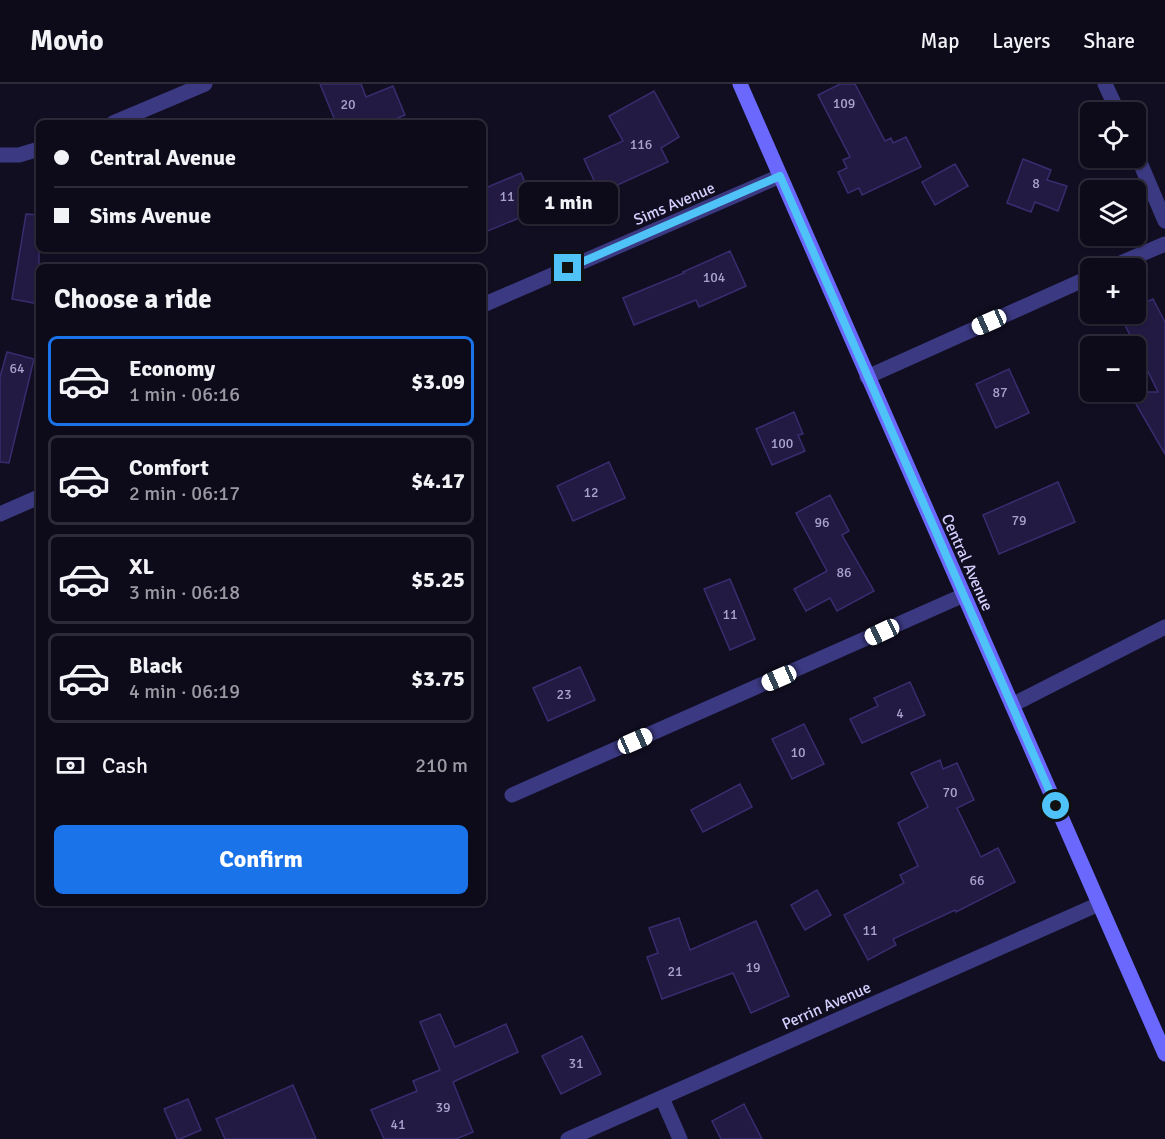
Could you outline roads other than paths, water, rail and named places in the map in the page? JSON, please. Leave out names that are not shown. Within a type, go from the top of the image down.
[{"type":"main road","name":"Central Avenue","points":[[740,84],[1165,1054]]},
{"type":"street","points":[[120,120],[206,84]]},
{"type":"street","points":[[1105,84],[1113,102]]},
{"type":"street","points":[[0,155],[19,155],[36,150]]},
{"type":"street","points":[[1142,168],[1165,220]]},
{"type":"street","name":"Sims Avenue","points":[[486,304],[780,176]]},
{"type":"street","points":[[1132,258],[1165,244]]},
{"type":"street","points":[[867,376],[1080,281]]},
{"type":"street","points":[[0,514],[36,498]]},
{"type":"street","points":[[512,795],[964,595]]},
{"type":"street","points":[[1012,705],[1165,627]]},
{"type":"street","name":"Perrin Avenue","points":[[568,1139],[1100,904]]},
{"type":"street","points":[[662,1098],[680,1139]]}]
